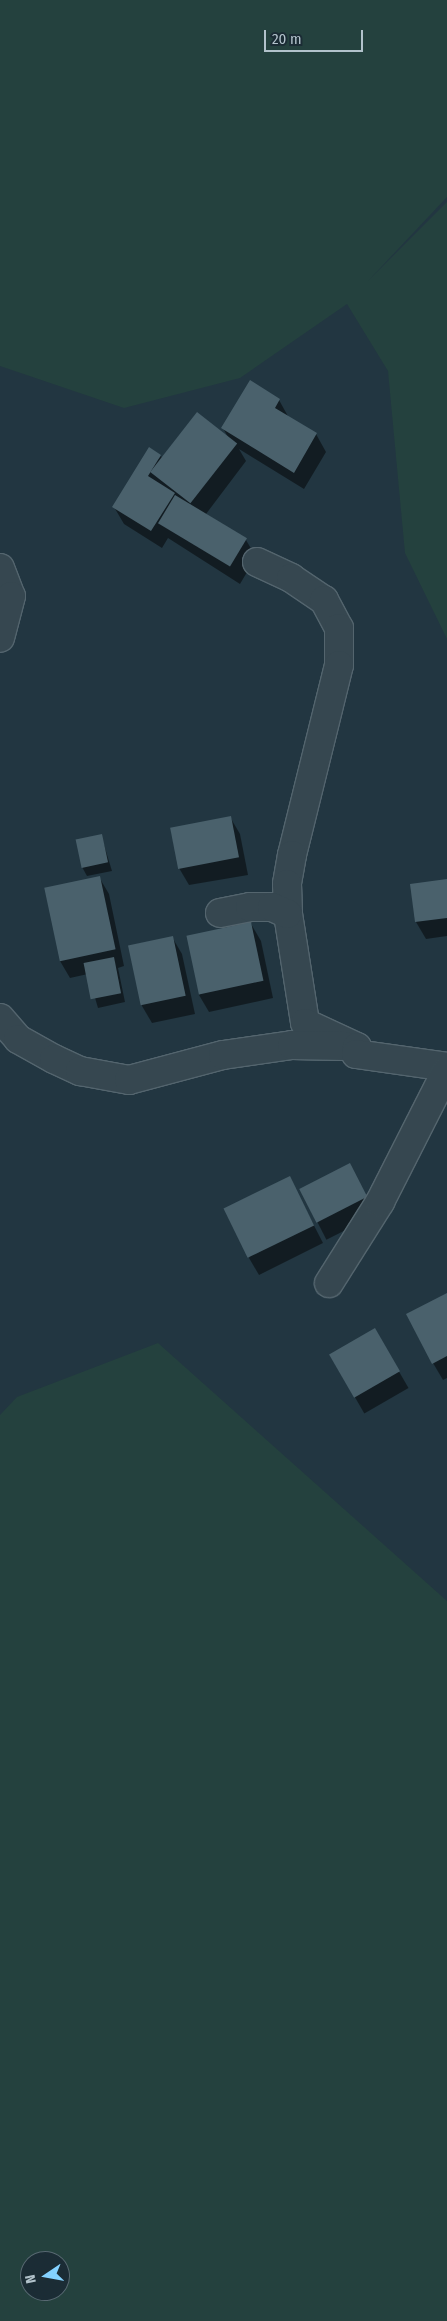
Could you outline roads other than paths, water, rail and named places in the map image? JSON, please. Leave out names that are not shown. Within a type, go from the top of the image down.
[{"type":"street","points":[[257,562],[291,578],[324,600],[339,628],[339,665],[292,855],[288,884],[288,914],[305,1023],[357,1047]]},
{"type":"street","points":[[0,568],[11,596],[0,638]]},
{"type":"street","points":[[220,913],[250,907],[272,907],[288,914]]},
{"type":"street","points":[[0,1018],[18,1039],[54,1059],[80,1071],[129,1080],[223,1055],[262,1049],[292,1045],[357,1047]]},
{"type":"street","points":[[329,1283],[380,1202],[447,1069],[356,1054],[357,1047]]}]
